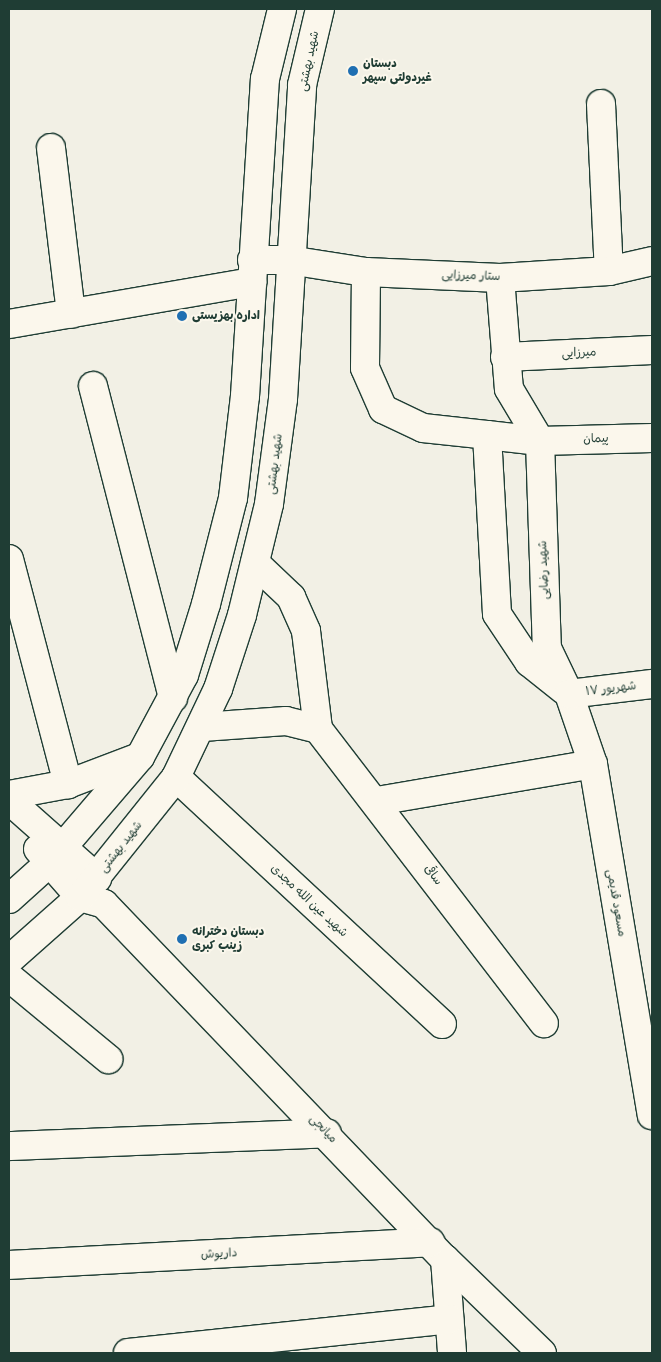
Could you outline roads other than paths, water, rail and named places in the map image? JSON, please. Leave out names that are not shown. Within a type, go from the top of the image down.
[{"type":"street","points":[[9,900],[57,854],[140,757],[173,698],[206,604],[233,498],[246,396],[265,79],[282,9]]},
{"type":"street","name":"شهید بهشتی","points":[[9,960],[94,893],[176,777],[218,690],[255,563],[269,504],[283,399],[289,260],[302,85],[320,9]]},
{"type":"street","points":[[601,104],[609,271]]},
{"type":"street","points":[[51,148],[71,314]]},
{"type":"street","name":"ستار میرزایی","points":[[9,324],[71,314],[252,271],[289,260],[366,272],[500,278],[609,271],[652,261]]},
{"type":"street","name":"پیمان","points":[[366,272],[365,368],[383,409],[423,428],[487,436],[540,441],[652,438]]},
{"type":"street","points":[[500,278],[509,389],[540,441]]},
{"type":"street","name":"میرزایی","points":[[505,356],[652,350]]},
{"type":"street","points":[[92,386],[173,698]]},
{"type":"street","points":[[487,436],[497,614],[529,662],[569,694]]},
{"type":"street","name":"شهید رضایی","points":[[540,441],[547,648],[569,694]]},
{"type":"street","points":[[9,559],[68,784]]},
{"type":"street","points":[[202,726],[286,721],[318,729],[306,631],[291,597],[255,563]]},
{"type":"street","name":"۱۷ شهریور","points":[[569,694],[652,684]]},
{"type":"street","name":"مسعود قدیمی","points":[[569,694],[593,764],[645,1033],[652,1115]]},
{"type":"street","name":"ساقی","points":[[318,729],[377,801],[544,1023]]},
{"type":"street","points":[[10,804],[140,757]]},
{"type":"street","points":[[377,801],[593,764]]},
{"type":"street","name":"شهید عین الله مجدی","points":[[176,777],[442,1024]]},
{"type":"street","name":"میانجی","points":[[10,804],[327,1133],[437,1251],[542,1353]]},
{"type":"street","points":[[9,977],[108,1059]]},
{"type":"street","points":[[9,1146],[327,1133]]},
{"type":"street","points":[[437,1251],[450,1319],[452,1353]]},
{"type":"street","name":"داریوش","points":[[9,1265],[437,1251]]},
{"type":"street","points":[[128,1353],[450,1319]]},
{"type":"place","name":"دبستان غیردولتی سپهر","points":[[353,71]]},
{"type":"place","name":"اداره بهزیستی","points":[[182,316]]},
{"type":"place","name":"دبستان دخترانه زینب کبری","points":[[182,939]]}]
